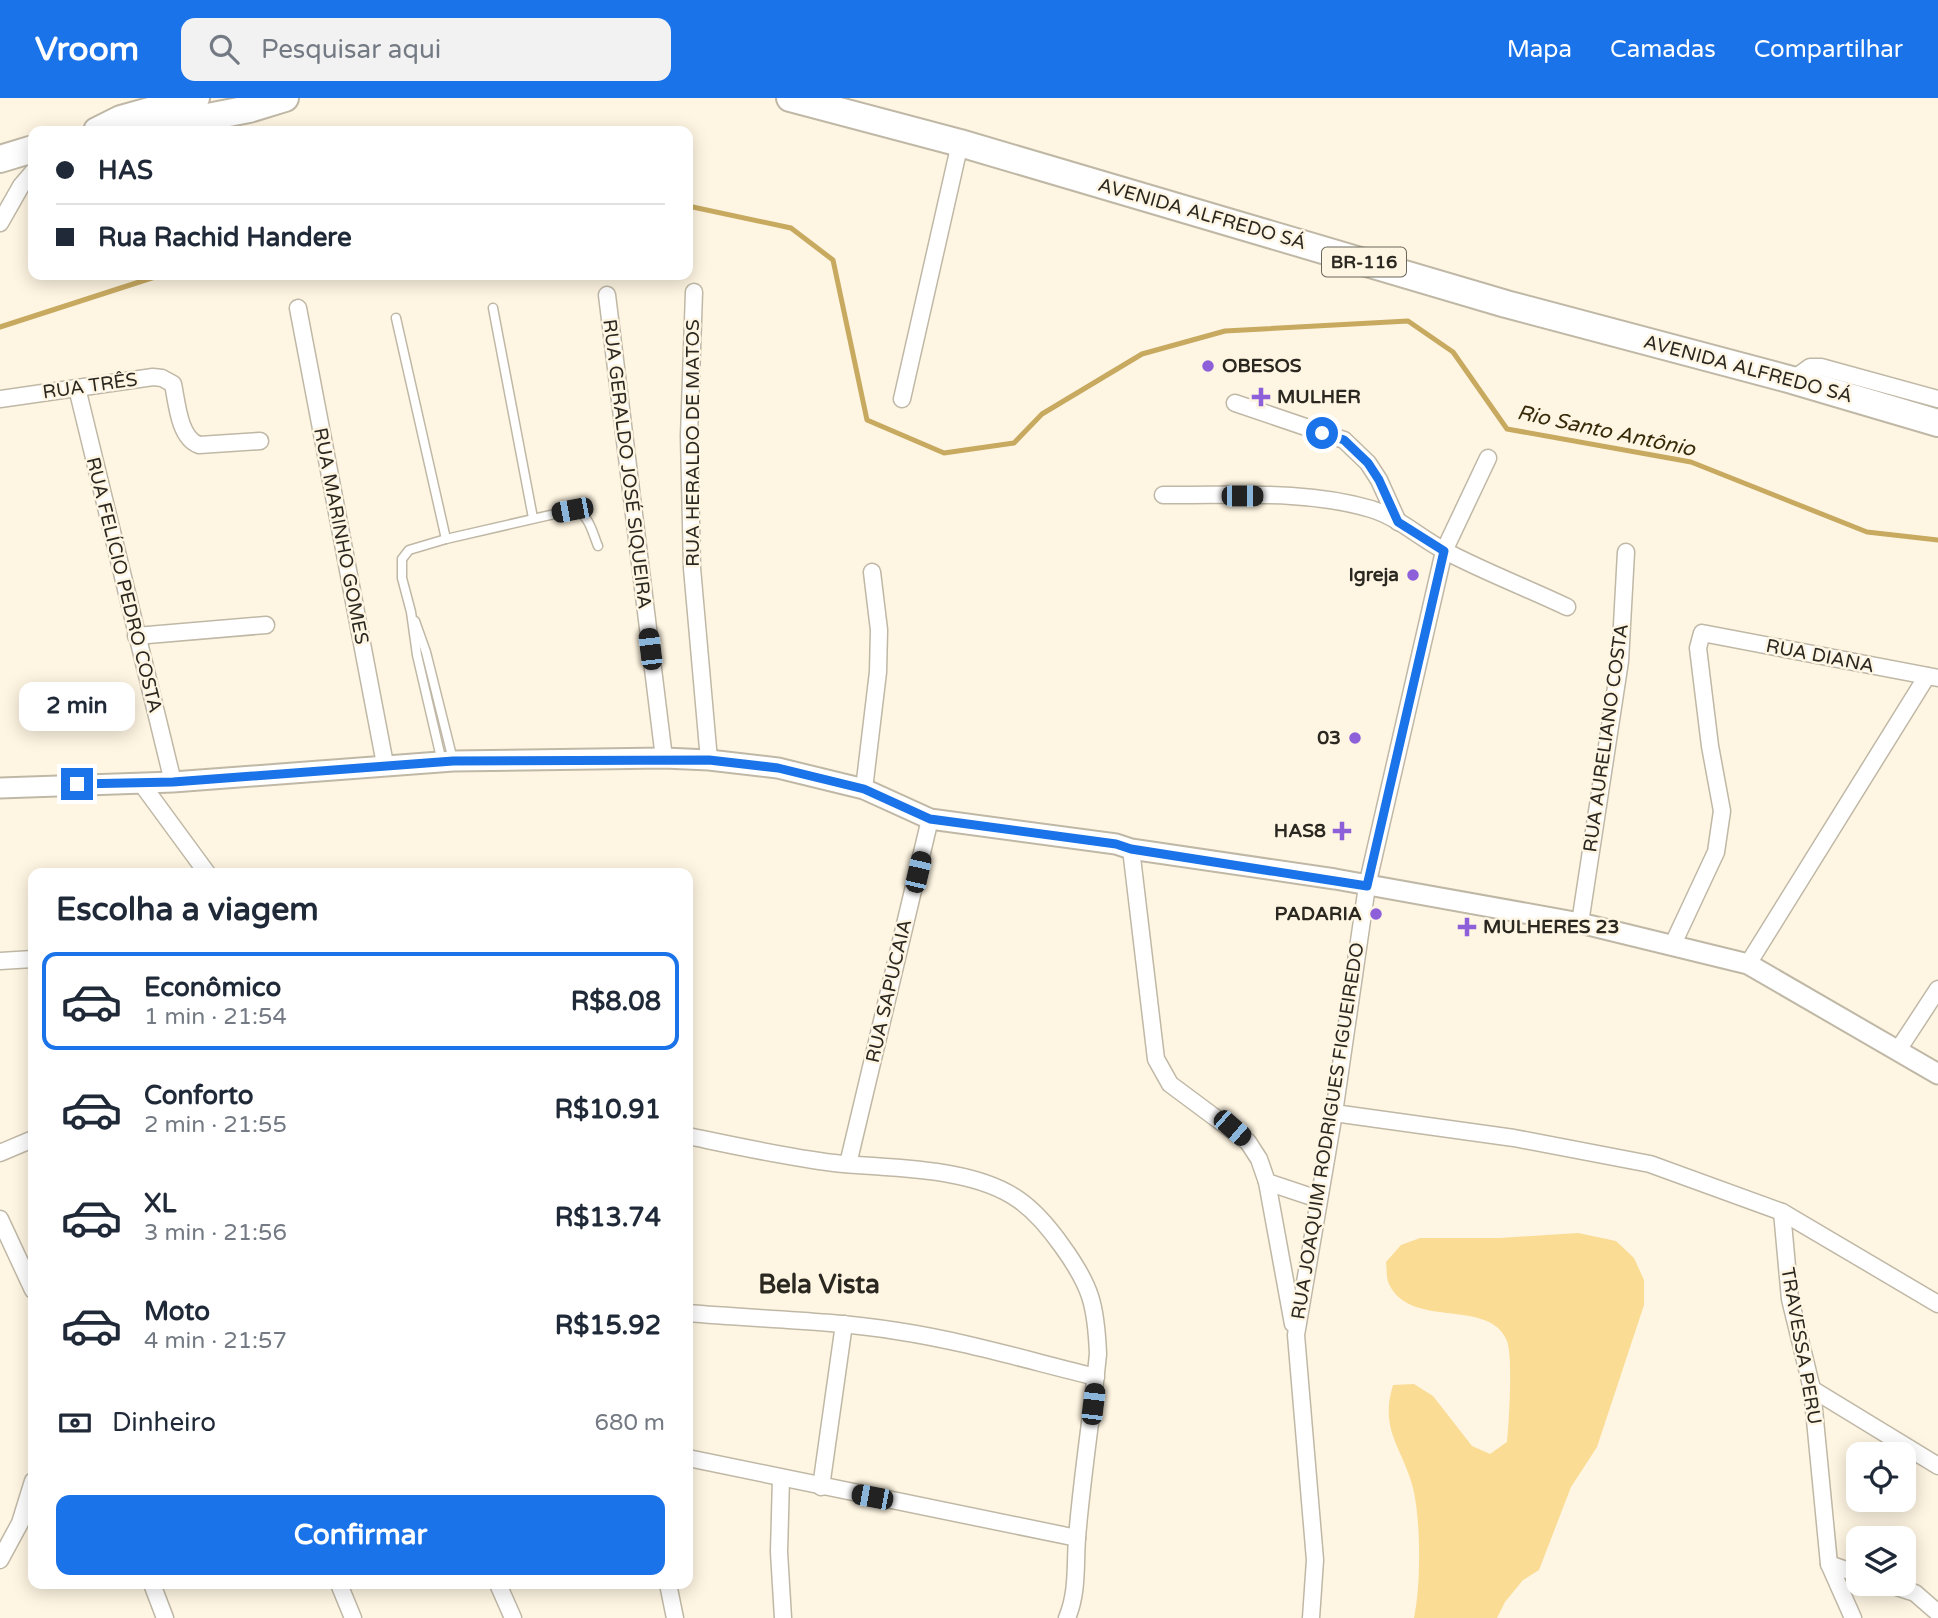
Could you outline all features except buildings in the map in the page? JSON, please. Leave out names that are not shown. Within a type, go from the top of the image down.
[{"type":"highway","points":[[107,126],[121,119],[196,98]]},
{"type":"highway","points":[[161,126],[248,109],[285,98]]},
{"type":"highway","name":"AVENIDA ALFREDO SÁ","points":[[790,98],[960,143],[1506,304],[1792,380],[1938,423]]},
{"type":"highway","points":[[0,159],[28,151]]},
{"type":"street","points":[[902,399],[960,143]]},
{"type":"street","points":[[0,223],[28,178]]},
{"type":"street","name":"RUA HERALDO DE MATOS","points":[[694,292],[689,436],[692,568],[709,760]]},
{"type":"street","name":"RUA GERALDO JOSÉ SIQUEIRA","points":[[607,295],[664,758]]},
{"type":"street","name":"RUA MARINHO GOMES","points":[[298,308],[385,764]]},
{"type":"street","points":[[1792,380],[1810,367],[1821,367],[1938,399]]},
{"type":"street","name":"RUA TRÊS","points":[[0,399],[153,377],[162,378],[173,384],[186,436],[192,443],[199,445],[260,441]]},
{"type":"street","name":"RUA FELÍCIO PEDRO COSTA","points":[[77,388],[173,782]]},
{"type":"street","points":[[1235,403],[1344,440],[1368,463],[1379,480],[1398,522]]},
{"type":"street","name":"RUA JOAQUIM RODRIGUES FIGUEIREDO","points":[[1296,1335],[1334,1113],[1367,886],[1444,551],[1488,458]]},
{"type":"street","points":[[1163,495],[1296,496],[1373,510],[1398,522],[1444,551],[1567,607]]},
{"type":"street","name":"RUA AURELIANO COSTA","points":[[1580,923],[1620,661],[1626,552]]},
{"type":"street","points":[[864,789],[879,630],[872,572]]},
{"type":"street","points":[[136,636],[266,625]]},
{"type":"street","name":"RUA DIANA","points":[[1672,944],[1716,852],[1722,811],[1710,746],[1698,648],[1702,633],[1933,677]]},
{"type":"street","points":[[1748,964],[1933,677]]},
{"type":"street","points":[[0,788],[173,782],[447,761],[664,758],[778,768],[864,789],[930,819],[1116,844],[1131,849],[1580,923],[1748,964],[1938,1074]]},
{"type":"street","points":[[141,783],[203,868]]},
{"type":"street","name":"RUA SAPUCAIA","points":[[848,1164],[930,819]]},
{"type":"street","name":"RUA JOAQUIM RODRIGUES FIGUEIREDO","points":[[1131,849],[1156,1059],[1170,1084],[1248,1142],[1259,1159],[1267,1182],[1296,1335],[1315,1560],[1311,1618]]},
{"type":"street","points":[[0,961],[28,959]]},
{"type":"street","points":[[1898,1050],[1938,989]]},
{"type":"street","points":[[1334,1113],[1514,1138],[1650,1164],[1782,1212],[1938,1304]]},
{"type":"street","points":[[693,1137],[808,1160],[928,1170],[981,1182],[1018,1199],[1048,1227],[1082,1273],[1092,1300],[1097,1325],[1098,1354],[1077,1538],[1075,1586],[1072,1606],[1066,1618]]},
{"type":"street","points":[[0,1153],[28,1141]]},
{"type":"street","points":[[1267,1182],[1318,1199]]},
{"type":"street","name":"TRAVESSA PERU","points":[[1782,1212],[1790,1299],[1812,1389],[1829,1564],[1853,1618]]},
{"type":"street","points":[[0,1219],[28,1279]]},
{"type":"street","points":[[693,1313],[844,1324],[899,1331],[964,1344],[1096,1377]]},
{"type":"street","points":[[821,1487],[844,1324]]},
{"type":"street","points":[[1812,1389],[1938,1466]]},
{"type":"street","points":[[693,1459],[1077,1538]]},
{"type":"street","points":[[781,1478],[779,1552],[783,1618]]},
{"type":"street","points":[[0,1560],[20,1523],[28,1497]]},
{"type":"street","points":[[1829,1564],[1846,1570]]},
{"type":"street","points":[[154,1589],[165,1618]]},
{"type":"street","points":[[341,1589],[353,1618]]},
{"type":"street","points":[[500,1589],[513,1618]]},
{"type":"street","points":[[669,1589],[674,1618]]},
{"type":"street","points":[[1916,1595],[1938,1613]]},
{"type":"lane","points":[[493,308],[533,518]]},
{"type":"lane","points":[[396,318],[446,539]]},
{"type":"lane","points":[[447,761],[417,655],[411,612],[402,578],[402,559],[409,550],[446,539],[572,510],[580,511],[587,518],[598,546]]},
{"type":"shaded area","points":[[1578,1233],[1616,1241],[1634,1258],[1644,1280],[1644,1305],[1597,1447],[1571,1487],[1539,1570],[1523,1580],[1505,1602],[1497,1618],[1414,1618],[1419,1571],[1418,1518],[1409,1474],[1391,1427],[1389,1401],[1393,1385],[1414,1384],[1433,1396],[1472,1446],[1490,1454],[1507,1442],[1510,1361],[1507,1341],[1498,1328],[1484,1320],[1431,1311],[1399,1298],[1388,1282],[1386,1262],[1401,1245],[1420,1238],[1500,1238]]},
{"type":"waterway","name":"Rio Santo Antônio","points":[[693,207],[791,228],[833,260],[867,420],[944,453],[1014,443],[1042,414],[1142,354],[1225,331],[1408,321],[1453,352],[1507,429],[1691,462],[1867,532],[1938,540]]},
{"type":"waterway","name":"Rio Santo Antônio","points":[[0,327],[146,280]]},
{"type":"place","name":"OBESOS","points":[[1208,366]]},
{"type":"place","name":"MULHER","points":[[1261,397]]},
{"type":"place","name":"Igreja","points":[[1413,575]]},
{"type":"place","name":"03","points":[[1355,738]]},
{"type":"place","name":"HAS8","points":[[1342,831]]},
{"type":"place","name":"PADARIA","points":[[1376,914]]},
{"type":"place","name":"MULHERES 23","points":[[1467,927]]},
{"type":"district","name":"Bela Vista","points":[[819,1284]]},
{"type":"route","points":[[77,784],[173,782],[453,761],[664,758],[709,760],[778,768],[864,789],[930,819],[1116,844],[1131,849],[1367,886],[1444,551],[1398,522],[1379,480],[1368,463],[1344,440],[1322,433]]}]
